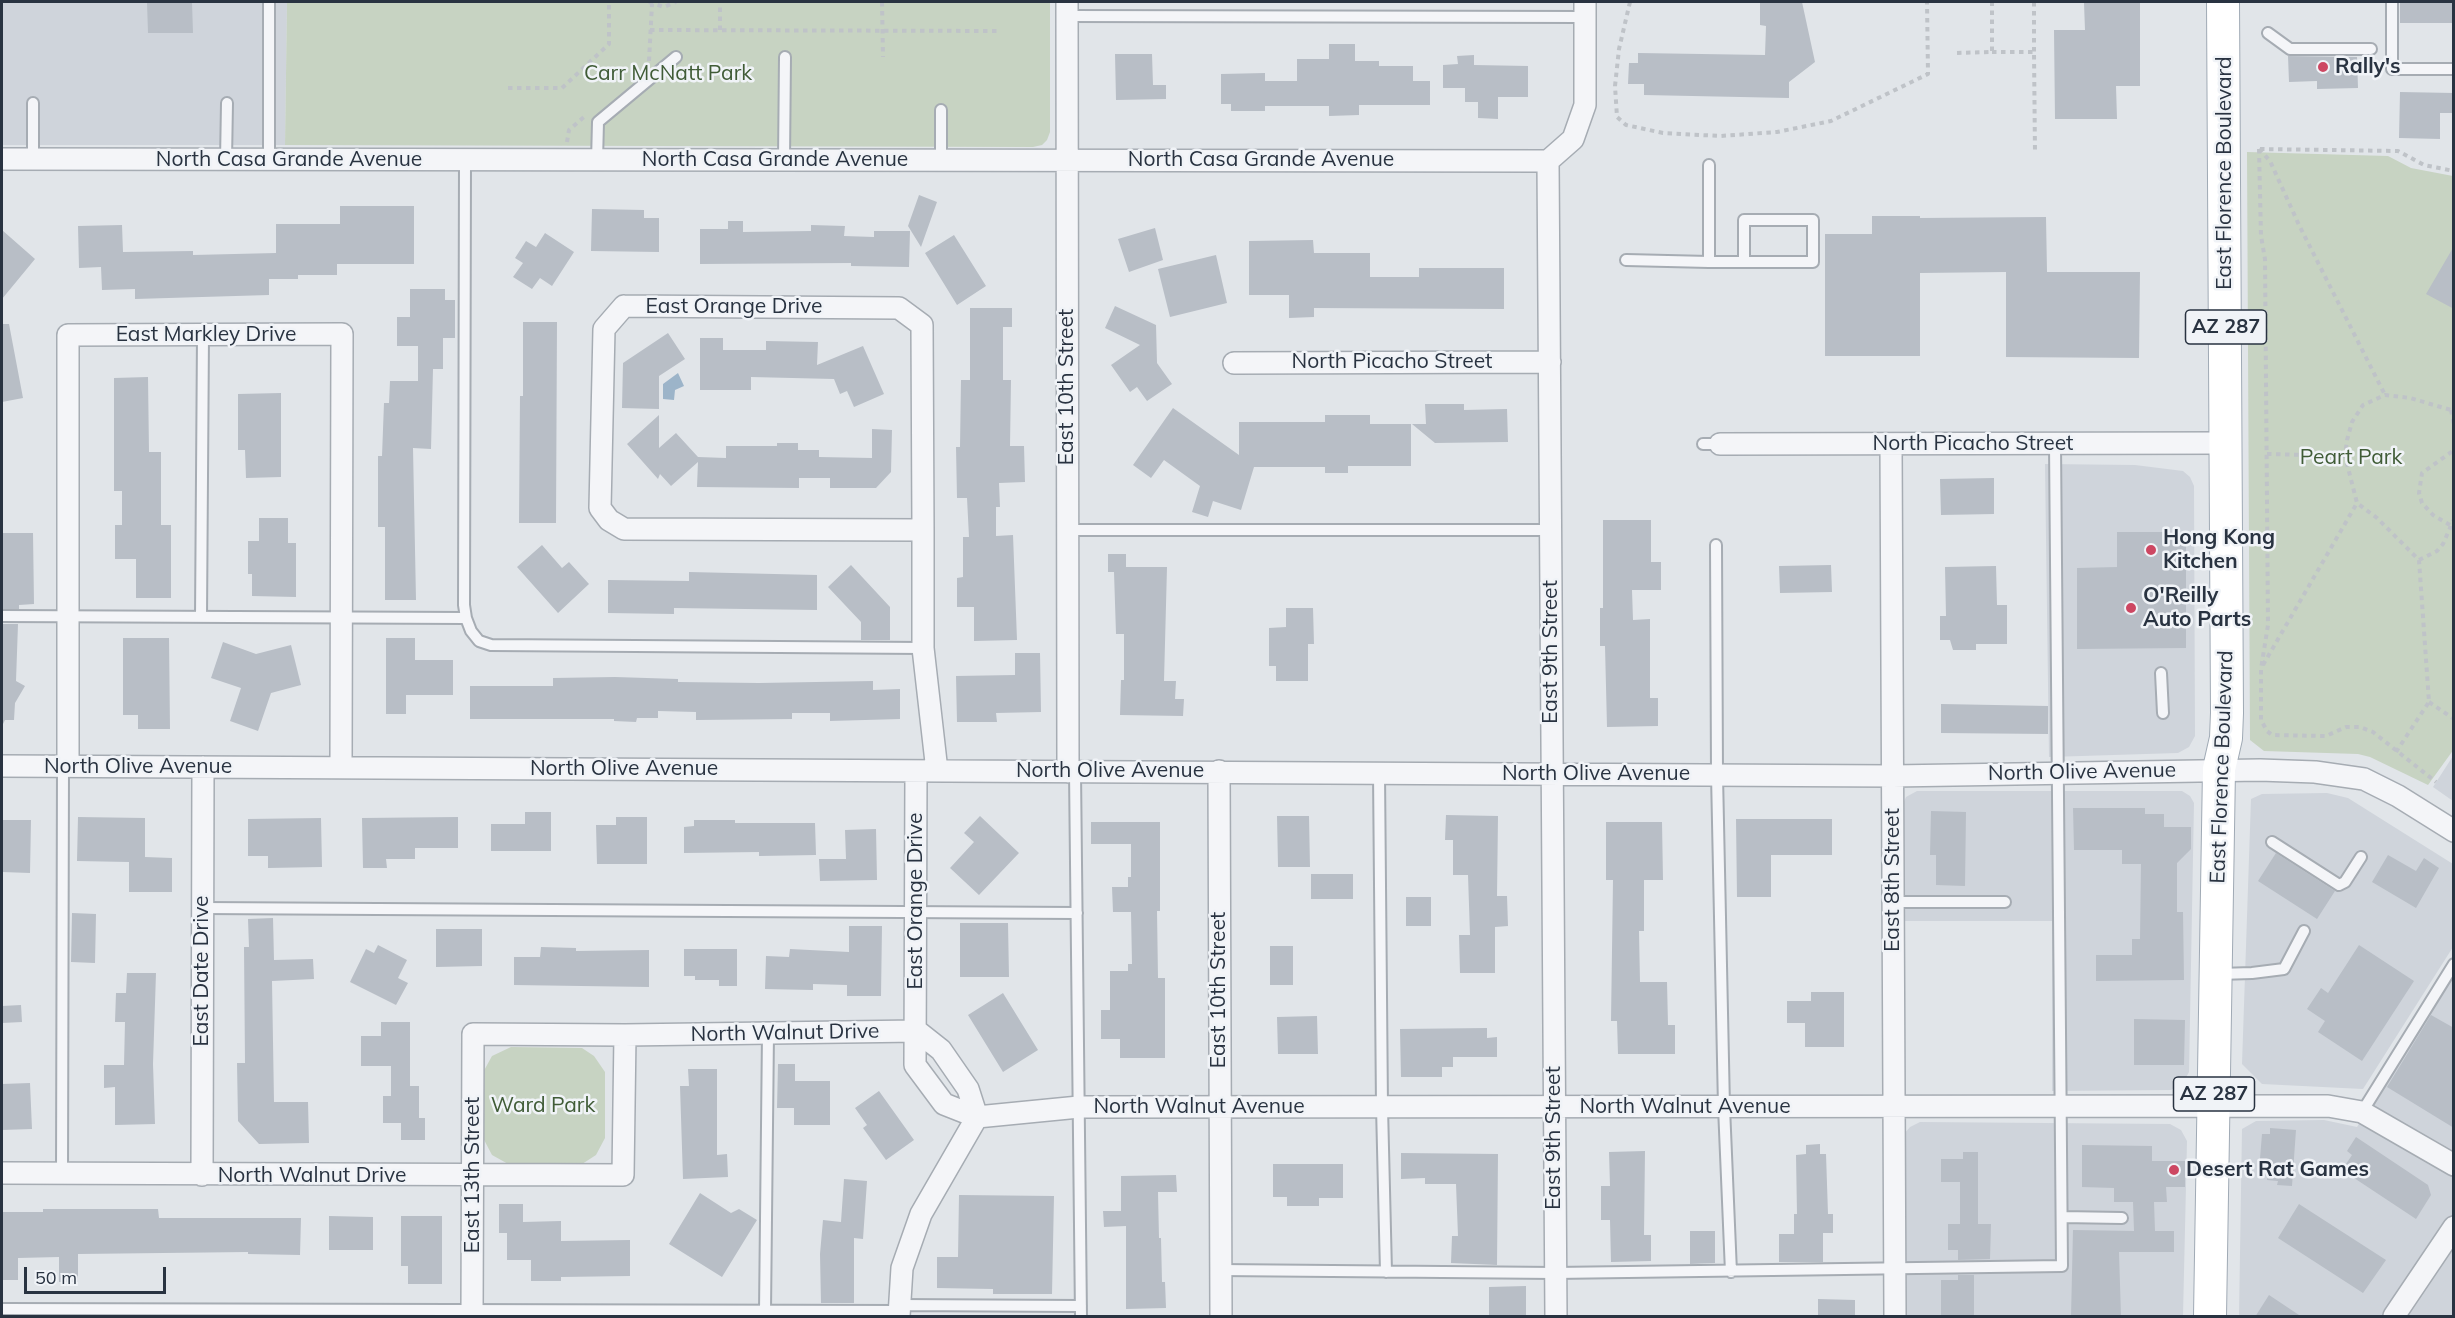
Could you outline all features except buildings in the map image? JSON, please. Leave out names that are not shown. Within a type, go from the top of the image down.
[{"type":"main road","name":"East Florence Boulevard","points":[[2210,1317],[2219,769],[2226,730],[2227,443],[2223,2]]},
{"type":"street","name":"East 10th Street","points":[[1066,9],[1068,530],[1072,772]]},
{"type":"street","points":[[1548,161],[1573,139],[1585,105],[1585,9]]},
{"type":"street","name":"North Casa Grande Avenue","points":[[2,159],[1548,161]]},
{"type":"street","name":"East 9th Street","points":[[1548,161],[1556,1317]]},
{"type":"street","name":"East Orange Drive","points":[[923,530],[624,529],[609,520],[600,508],[604,328],[624,306],[899,308],[922,325],[923,530],[923,648],[937,771]]},
{"type":"street","name":"East Markley Drive","points":[[65,766],[68,335],[342,334],[341,768]]},
{"type":"street","name":"North Picacho Street","points":[[1234,363],[1550,362]]},
{"type":"street","name":"North Picacho Street","points":[[1712,444],[2227,443]]},
{"type":"street","name":"East 8th Street","points":[[1891,444],[1895,1317]]},
{"type":"street","name":"North Olive Avenue","points":[[2,766],[1893,776],[2219,769],[2315,772],[2364,779],[2398,796],[2454,831]]},
{"type":"street","name":"East Date Drive","points":[[202,767],[202,1175]]},
{"type":"street","name":"East Orange Drive","points":[[916,771],[917,1031],[915,1065],[944,1104],[977,1117]]},
{"type":"street","name":"East 10th Street","points":[[1219,771],[1221,1317]]},
{"type":"street","points":[[899,1311],[902,1268],[921,1214],[977,1117],[968,1089],[941,1050],[917,1031]]},
{"type":"street","name":"North Walnut Drive","points":[[473,1034],[625,1035],[917,1031]]},
{"type":"street","name":"East 13th Street","points":[[472,1313],[473,1034]]},
{"type":"street","name":"North Walnut Drive","points":[[2,1173],[623,1175],[625,1035]]},
{"type":"street","name":"North Walnut Avenue","points":[[977,1117],[1079,1107],[2328,1106],[2362,1112],[2454,1165]]},
{"type":"street","points":[[2394,1317],[2454,1227]]},
{"type":"lane","points":[[269,2],[269,160]]},
{"type":"lane","points":[[2392,2],[2392,69],[2454,69]]},
{"type":"lane","points":[[1066,9],[1585,9]]},
{"type":"lane","points":[[2268,33],[2290,49],[2371,49]]},
{"type":"lane","points":[[597,161],[598,122],[676,57]]},
{"type":"lane","points":[[784,160],[785,57]]},
{"type":"lane","points":[[33,103],[33,159]]},
{"type":"lane","points":[[226,160],[227,104]]},
{"type":"lane","points":[[941,110],[941,160]]},
{"type":"lane","points":[[465,161],[466,618],[471,631],[479,641],[491,645],[923,648]]},
{"type":"lane","points":[[1710,165],[1710,262]]},
{"type":"lane","points":[[1626,260],[1710,262],[1744,262],[1813,262],[1813,220],[1744,220],[1744,262]]},
{"type":"lane","points":[[201,617],[203,335]]},
{"type":"lane","points":[[1220,1270],[1555,1273],[2062,1266],[2055,444]]},
{"type":"lane","points":[[1068,530],[1551,530]]},
{"type":"lane","points":[[1716,545],[1717,775],[1724,1107],[1731,1272]]},
{"type":"lane","points":[[2,616],[466,618]]},
{"type":"lane","points":[[2161,673],[2163,713]]},
{"type":"lane","points":[[62,1174],[65,766]]},
{"type":"lane","points":[[2,1309],[472,1313],[1081,1311],[1077,913],[1072,772]]},
{"type":"lane","points":[[1379,773],[1386,1272]]},
{"type":"lane","points":[[2272,842],[2339,885],[2345,882],[2361,857]]},
{"type":"lane","points":[[1893,902],[2005,902]]},
{"type":"lane","points":[[202,908],[1077,913]]},
{"type":"lane","points":[[2216,974],[2284,969],[2304,931]]},
{"type":"lane","points":[[2362,1112],[2454,964]]},
{"type":"lane","points":[[765,1311],[768,1033]]},
{"type":"lane","points":[[2062,1217],[2122,1218]]},
{"type":"path","points":[[508,88],[562,88],[609,44],[609,2]]},
{"type":"path","points":[[676,2],[664,7],[651,3],[650,30],[1000,31]]},
{"type":"path","points":[[720,2],[720,30]]},
{"type":"path","points":[[882,2],[883,57]]},
{"type":"path","points":[[1629,2],[1619,49],[1615,86],[1617,117],[1626,125],[1663,134],[1720,136],[1777,132],[1831,121],[1928,74],[1927,2]]},
{"type":"path","points":[[1992,2],[1992,52]]},
{"type":"path","points":[[2034,2],[2035,153]]},
{"type":"path","points":[[1957,53],[2034,53]]},
{"type":"path","points":[[2259,149],[2398,151],[2424,165],[2454,171]]},
{"type":"path","points":[[2259,149],[2270,161],[2299,225],[2385,394]]},
{"type":"path","points":[[2259,149],[2261,236],[2265,259],[2268,625],[2261,669],[2261,720],[2272,735],[2326,736],[2353,726],[2373,732],[2436,782]]},
{"type":"path","points":[[2396,752],[2429,702],[2419,560],[2377,518],[2357,503],[2344,456],[2352,422],[2363,405],[2385,394],[2452,409],[2454,424]]},
{"type":"path","points":[[2450,525],[2433,514],[2422,503],[2419,493],[2422,473],[2454,450]]},
{"type":"path","points":[[2267,454],[2344,456]]},
{"type":"path","points":[[2261,669],[2357,503]]},
{"type":"path","points":[[2419,560],[2437,552],[2454,519]]},
{"type":"path","points":[[2429,702],[2454,719]]},
{"type":"shaded area","points":[[2,2],[287,2],[285,145],[2,145]]},
{"type":"shaded area","points":[[2045,464],[2135,465],[2183,471],[2190,477],[2194,486],[2195,736],[2189,747],[2178,753],[2049,757]]},
{"type":"shaded area","points":[[2454,756],[2453,801],[2433,787]]},
{"type":"shaded area","points":[[1917,791],[2182,791],[2190,796],[2194,803],[2189,1072],[2183,1083],[2171,1090],[2052,1091],[2052,921],[1902,921],[1902,806],[1906,797]]},
{"type":"shaded area","points":[[2327,793],[2348,798],[2453,864],[2453,947],[2363,1089],[2262,1084],[2242,1064],[2251,799],[2262,794]]},
{"type":"shaded area","points":[[2453,972],[2453,1316],[2239,1316],[2242,1129],[2256,1121],[2324,1120],[2357,1127]]},
{"type":"shaded area","points":[[1920,1122],[2170,1124],[2181,1130],[2187,1141],[2183,1316],[1905,1316],[1904,1134],[1910,1127]]},
{"type":"green space","name":"Carr McNatt Park","points":[[287,2],[1050,2],[1050,132],[1042,145],[1033,147],[285,145]]},
{"type":"green space","name":"Peart Park","points":[[2247,152],[2388,156],[2411,168],[2453,176],[2454,749],[2428,785],[2370,757],[2358,754],[2264,751],[2250,740]]},
{"type":"green space","name":"Ward Park","points":[[511,1047],[582,1048],[594,1056],[605,1072],[605,1138],[596,1155],[579,1166],[510,1165],[492,1155],[481,1134],[481,1076],[492,1056]]},
{"type":"water","points":[[678,373],[684,386],[675,390],[674,400],[663,399],[663,384]]},
{"type":"place","name":"Rally's","points":[[2323,67]]},
{"type":"place","name":"Hong Kong Kitchen","points":[[2151,550]]},
{"type":"place","name":"O'Reilly Auto Parts","points":[[2131,608]]},
{"type":"place","name":"Desert Rat Games","points":[[2174,1170]]}]
